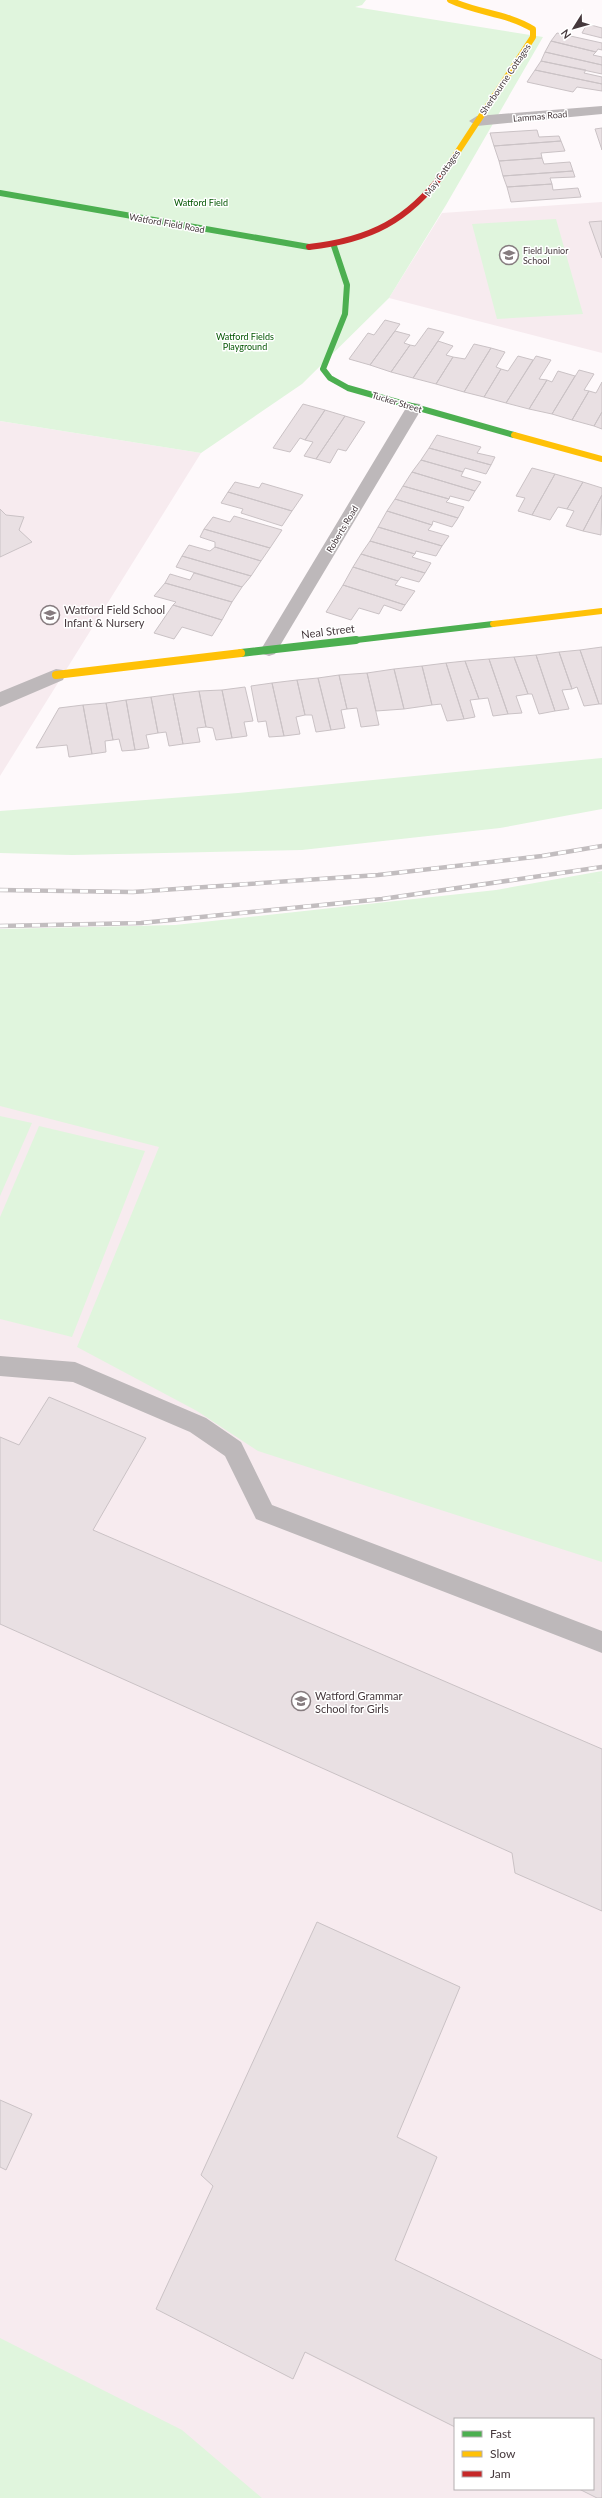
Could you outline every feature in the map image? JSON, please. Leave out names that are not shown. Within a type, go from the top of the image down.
[{"type":"street","name":"Sherbourne Cottages","points":[[451,1],[513,16],[524,20],[533,28],[533,37],[477,121]]},
{"type":"street","name":"Lammas Road","points":[[477,121],[602,110]]},
{"type":"street","name":"May Cottages","points":[[334,246],[379,231],[412,212],[431,192],[477,121]]},
{"type":"street","name":"Watford Field Road","points":[[0,193],[304,247],[334,246]]},
{"type":"street","name":"Tucker Street","points":[[334,246],[347,285],[345,314],[323,369],[330,378],[348,388],[414,408],[602,459]]},
{"type":"street","name":"Roberts Road","points":[[269,650],[414,408]]},
{"type":"street","name":"Neal Street","points":[[56,675],[602,611]]},
{"type":"street","points":[[0,700],[56,675]]},
{"type":"street","points":[[0,1366],[75,1372],[198,1425],[233,1449],[264,1512],[602,1642]]},
{"type":"shaded area","name":"Field Junior School","points":[[602,202],[602,353],[389,298],[442,213]]},
{"type":"shaded area","name":"Watford Field School Infant & Nursery","points":[[0,421],[201,453],[0,776]]},
{"type":"shaded area","name":"Watford Grammar School for Girls","points":[[602,881],[602,2498],[0,2498],[0,983]]},
{"type":"green space","name":"Watford Field","points":[[0,0],[366,0],[362,5],[355,7],[543,37],[446,205],[389,298],[302,384],[201,453],[0,421]]},
{"type":"green space","points":[[556,219],[583,314],[497,319],[472,224]]},
{"type":"green space","points":[[602,758],[602,809],[500,828],[302,850],[72,855],[0,853],[0,811],[238,793]]},
{"type":"green space","points":[[602,871],[602,1562],[258,1451],[197,1411],[77,1347],[159,1147],[0,1106],[0,929],[175,925],[496,890]]},
{"type":"green space","points":[[0,1116],[32,1123],[0,1196]]},
{"type":"green space","points":[[39,1126],[145,1151],[72,1337],[0,1319],[0,1217]]},
{"type":"green space","points":[[0,2338],[182,2430],[262,2498],[0,2498]]},
{"type":"building","points":[[587,24],[602,28],[602,38],[582,33]]},
{"type":"building","points":[[557,33],[602,43],[602,50],[598,49],[596,52],[551,41]]},
{"type":"building","points":[[551,41],[596,52],[593,55],[602,57],[602,65],[545,52]]},
{"type":"building","points":[[545,52],[602,65],[602,74],[541,61]]},
{"type":"building","points":[[541,61],[586,70],[584,73],[602,77],[602,84],[535,70]]},
{"type":"building","points":[[535,70],[602,84],[602,91],[577,87],[573,92],[527,82]]},
{"type":"building","points":[[602,128],[602,150],[595,129]]},
{"type":"building","points":[[537,130],[539,137],[559,136],[561,141],[494,146],[490,133]]},
{"type":"building","points":[[561,141],[565,151],[541,153],[542,158],[499,161],[494,146]]},
{"type":"building","points":[[542,158],[544,164],[570,162],[573,171],[503,176],[499,161]]},
{"type":"building","points":[[573,171],[575,177],[550,178],[552,184],[507,187],[503,176]]},
{"type":"building","points":[[552,184],[553,190],[578,188],[581,197],[511,202],[507,187]]},
{"type":"building","points":[[602,221],[602,258],[589,222]]},
{"type":"building","points":[[385,320],[400,324],[370,365],[349,359],[368,333],[374,335]]},
{"type":"building","points":[[428,328],[444,332],[413,378],[391,372],[410,345],[415,346]]},
{"type":"building","points":[[395,331],[410,335],[404,343],[410,345],[391,372],[370,365]]},
{"type":"building","points":[[438,341],[453,346],[446,355],[453,357],[436,384],[413,378]]},
{"type":"building","points":[[474,344],[491,348],[464,392],[436,384],[453,357],[465,359]]},
{"type":"building","points":[[491,348],[505,352],[496,367],[501,369],[484,397],[464,392]]},
{"type":"building","points":[[518,356],[533,360],[506,403],[484,397],[501,369],[508,371]]},
{"type":"building","points":[[536,356],[551,360],[539,379],[547,380],[529,409],[506,403]]},
{"type":"building","points":[[579,370],[594,374],[584,390],[589,391],[572,420],[552,414]]},
{"type":"building","points":[[558,371],[575,376],[552,414],[529,409],[547,380],[552,382]]},
{"type":"building","points":[[602,382],[602,412],[594,426],[572,420],[589,391],[596,393]]},
{"type":"building","points":[[303,404],[325,410],[305,440],[300,438],[290,452],[273,448]]},
{"type":"building","points":[[325,410],[345,416],[316,459],[304,456],[313,442],[305,440]]},
{"type":"building","points":[[602,412],[602,429],[594,426]]},
{"type":"building","points":[[345,416],[365,422],[346,451],[338,449],[330,463],[316,459]]},
{"type":"building","points":[[437,435],[481,447],[477,453],[495,457],[491,465],[429,448]]},
{"type":"building","points":[[429,448],[491,465],[486,474],[465,468],[463,472],[421,460]]},
{"type":"building","points":[[421,460],[463,472],[461,476],[481,482],[475,491],[412,472]]},
{"type":"building","points":[[532,468],[555,474],[532,515],[518,511],[525,498],[516,496]]},
{"type":"building","points":[[412,472],[475,491],[469,501],[450,496],[449,499],[403,486]]},
{"type":"building","points":[[555,474],[583,482],[567,509],[558,507],[550,520],[532,515]]},
{"type":"building","points":[[235,482],[259,488],[262,483],[303,495],[292,511],[228,492]]},
{"type":"building","points":[[583,482],[602,488],[602,495],[583,531],[566,526],[574,511],[567,509]]},
{"type":"building","points":[[403,486],[449,499],[446,502],[464,507],[458,518],[395,499]]},
{"type":"building","points":[[228,492],[292,511],[282,526],[241,513],[243,509],[221,503]]},
{"type":"building","points":[[602,495],[601,535],[583,531]]},
{"type":"building","points":[[395,499],[458,518],[452,527],[433,521],[432,525],[387,511]]},
{"type":"building","points":[[0,509],[6,515],[24,517],[19,530],[32,542],[0,557]]},
{"type":"building","points":[[387,511],[432,525],[428,530],[449,536],[442,546],[378,527]]},
{"type":"building","points":[[234,516],[282,530],[270,548],[204,529],[213,517],[230,522]]},
{"type":"building","points":[[378,527],[442,546],[436,556],[416,551],[415,554],[370,541]]},
{"type":"building","points":[[204,529],[270,548],[261,561],[215,547],[215,542],[200,537]]},
{"type":"building","points":[[370,541],[415,554],[412,557],[431,563],[425,573],[361,554]]},
{"type":"building","points":[[189,545],[210,551],[215,547],[261,561],[251,576],[182,556]]},
{"type":"building","points":[[361,554],[425,573],[419,582],[401,577],[398,581],[353,567]]},
{"type":"building","points":[[182,556],[251,576],[242,587],[176,567]]},
{"type":"building","points":[[353,567],[398,581],[395,585],[415,591],[405,605],[343,585]]},
{"type":"building","points":[[194,573],[242,587],[232,602],[165,583],[170,574],[190,580]]},
{"type":"building","points":[[165,583],[232,602],[222,620],[173,605],[176,602],[154,596]]},
{"type":"building","points":[[343,585],[405,605],[401,611],[384,605],[379,614],[359,608],[351,620],[326,612]]},
{"type":"building","points":[[173,605],[222,620],[212,636],[182,627],[174,639],[154,633]]},
{"type":"building","points":[[602,647],[602,704],[599,704],[580,650]]},
{"type":"building","points":[[580,650],[599,704],[584,706],[577,687],[572,689],[559,652]]},
{"type":"building","points":[[559,652],[572,689],[562,690],[569,709],[555,711],[536,655]]},
{"type":"building","points":[[536,655],[555,711],[539,714],[532,694],[528,694],[514,657]]},
{"type":"building","points":[[514,657],[528,694],[516,696],[522,713],[508,714],[489,659]]},
{"type":"building","points":[[489,659],[508,714],[493,716],[488,698],[479,699],[465,661]]},
{"type":"building","points":[[465,661],[479,699],[470,700],[475,717],[464,719],[446,663]]},
{"type":"building","points":[[446,663],[464,719],[447,721],[441,704],[432,705],[422,666]]},
{"type":"building","points":[[422,666],[432,705],[404,709],[394,669]]},
{"type":"building","points":[[394,669],[404,709],[376,711],[367,673]]},
{"type":"building","points":[[367,673],[379,725],[361,727],[357,708],[347,709],[339,675]]},
{"type":"building","points":[[339,675],[347,709],[341,710],[345,728],[331,730],[318,678]]},
{"type":"building","points":[[318,678],[331,730],[316,732],[312,715],[305,715],[297,680]]},
{"type":"building","points":[[297,680],[305,715],[296,717],[300,734],[284,736],[272,683]]},
{"type":"building","points":[[272,683],[284,736],[269,737],[266,721],[258,722],[251,686]]},
{"type":"building","points":[[245,687],[253,721],[244,722],[247,736],[232,738],[222,690]]},
{"type":"building","points":[[222,690],[232,738],[216,740],[213,728],[206,727],[199,691]]},
{"type":"building","points":[[199,691],[206,727],[197,728],[200,742],[183,744],[173,694]]},
{"type":"building","points":[[173,694],[183,744],[169,746],[166,732],[158,733],[151,697]]},
{"type":"building","points":[[151,697],[158,733],[146,735],[149,748],[135,750],[126,700]]},
{"type":"building","points":[[126,700],[135,750],[122,751],[119,739],[113,740],[106,703]]},
{"type":"building","points":[[106,703],[113,740],[105,741],[106,752],[92,754],[83,705]]},
{"type":"building","points":[[83,705],[92,754],[69,757],[67,745],[36,748],[59,708]]},
{"type":"building","points":[[49,1397],[146,1438],[93,1530],[602,1749],[602,1911],[515,1873],[512,1853],[0,1624],[0,1437],[19,1445]]},
{"type":"building","points":[[317,1922],[460,1987],[397,2137],[437,2157],[395,2260],[602,2360],[602,2498],[597,2498],[581,2490],[594,2490],[594,2418],[454,2418],[454,2426],[305,2352],[293,2379],[156,2309],[213,2186],[201,2175]]},
{"type":"building","points":[[0,2100],[32,2114],[6,2170],[0,2167]]},
{"type":"railway","points":[[0,890],[133,892],[378,875],[542,856],[602,846]]},
{"type":"railway","points":[[0,926],[141,923],[382,899],[602,867]]},
{"type":"traffic: fast","points":[[0,193],[309,247]]},
{"type":"traffic: fast","points":[[334,246],[347,285],[345,314],[323,369],[330,378],[348,388],[514,435]]},
{"type":"traffic: fast","points":[[241,653],[493,624]]},
{"type":"traffic: slow","points":[[445,171],[533,37],[533,29],[512,18],[460,5],[450,0]]},
{"type":"traffic: slow","points":[[514,435],[602,459]]},
{"type":"traffic: slow","points":[[493,624],[602,611]]},
{"type":"traffic: slow","points":[[56,675],[241,653]]},
{"type":"traffic: jam","points":[[309,247],[330,245],[350,240],[369,234],[386,226],[403,216],[418,203],[445,171]]},
{"type":"place","name":"Field Junior School","points":[[509,255]]},
{"type":"place","name":"Watford Field School Infant & Nursery","points":[[50,615]]},
{"type":"place","name":"Watford Grammar School for Girls","points":[[301,1701]]},
{"type":"park label","name":"Watford Fields Playground","points":[[245,342]]}]
